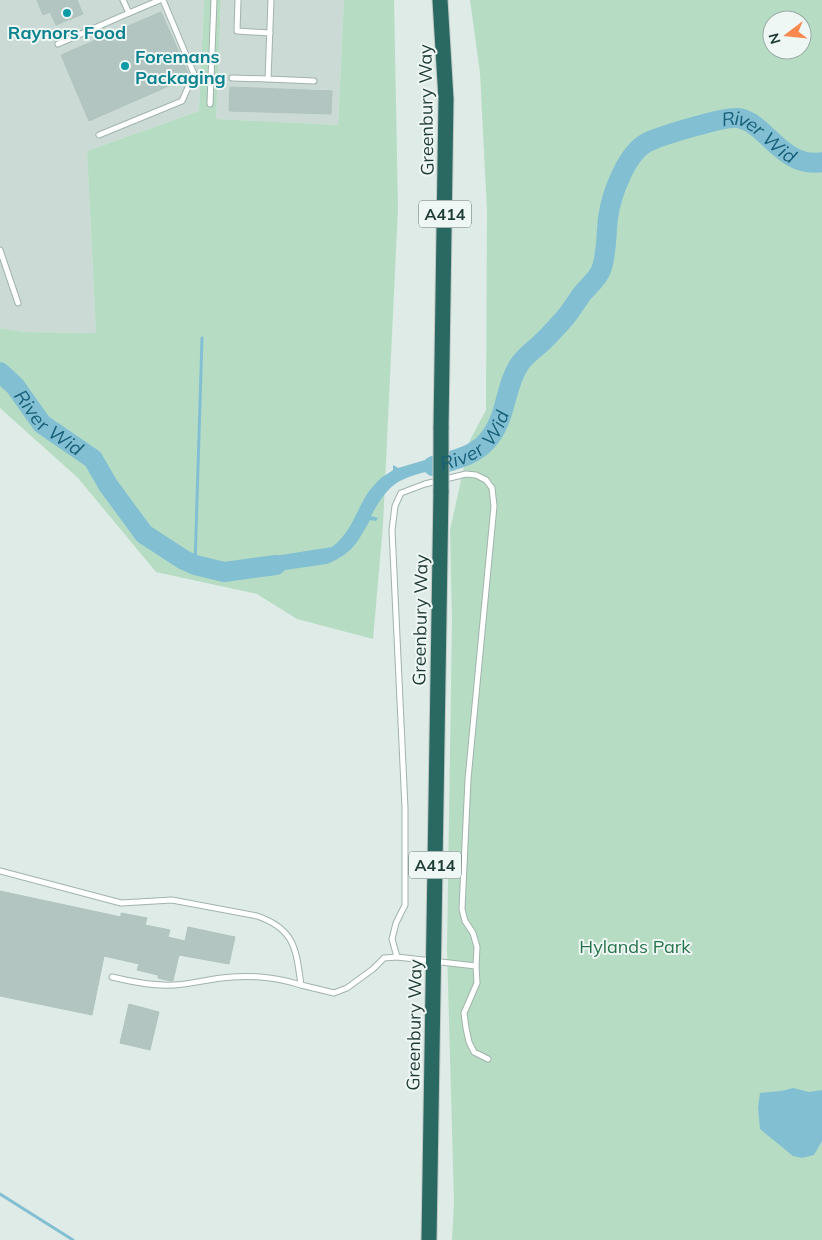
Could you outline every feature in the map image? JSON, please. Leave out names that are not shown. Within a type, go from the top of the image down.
[{"type":"highway","name":"Greenbury Way","points":[[429,1240],[446,98],[440,0]]},
{"type":"lane","points":[[123,0],[129,13]]},
{"type":"lane","points":[[58,44],[129,13],[145,3],[161,0],[194,74],[182,101],[99,135]]},
{"type":"lane","points":[[210,104],[214,0]]},
{"type":"lane","points":[[238,0],[237,31],[270,33]]},
{"type":"lane","points":[[268,79],[271,0]]},
{"type":"lane","points":[[232,78],[314,81]]},
{"type":"lane","points":[[0,250],[18,303]]},
{"type":"lane","points":[[398,957],[392,939],[396,923],[405,905],[405,808],[392,530],[395,506],[401,493],[425,484],[466,474],[476,475],[486,480],[492,488],[494,506],[468,779],[462,909],[465,921],[473,934],[477,947],[477,983],[464,1013],[469,1042],[474,1052],[488,1060]]},
{"type":"lane","points":[[0,871],[121,903],[172,900],[270,920],[291,939],[301,985]]},
{"type":"lane","points":[[112,977],[135,982],[173,985],[232,977],[279,979],[334,993],[373,969],[384,958],[398,957],[434,960],[476,966]]},
{"type":"shaded area","points":[[0,0],[204,0],[199,111],[87,151],[96,333],[25,332],[0,328]]},
{"type":"shaded area","points":[[221,0],[344,0],[338,125],[216,119]]},
{"type":"green space","points":[[204,0],[221,0],[216,119],[338,125],[344,0],[394,0],[398,208],[383,525],[373,639],[297,619],[257,594],[156,572],[78,478],[0,408],[0,328],[25,332],[96,333],[87,151],[199,111]]},
{"type":"green space","name":"Hylands Park","points":[[470,0],[822,0],[822,1240],[452,1240],[454,1202],[447,949],[452,621],[450,530],[470,440],[486,410],[487,211],[480,73]]},
{"type":"water","points":[[459,450],[460,464],[415,475],[392,486],[380,500],[371,516],[378,518],[376,521],[370,520],[358,541],[343,556],[327,564],[251,575],[249,560],[332,547],[352,524],[370,490],[380,479],[393,470],[393,465],[398,468]]},
{"type":"water","points":[[793,1088],[809,1092],[822,1090],[822,1141],[814,1155],[802,1158],[793,1156],[760,1129],[758,1107],[760,1093]]},
{"type":"building","name":"Raynors Food","points":[[37,0],[77,0],[83,14],[56,25],[50,12],[43,15]]},
{"type":"building","name":"Foremans Packaging","points":[[161,12],[189,75],[187,78],[89,121],[61,55]]},
{"type":"building","points":[[230,87],[332,91],[331,114],[229,111]]},
{"type":"building","points":[[0,891],[121,917],[121,913],[147,918],[145,925],[170,930],[168,937],[185,941],[188,927],[235,937],[229,964],[179,955],[173,981],[170,981],[158,978],[158,975],[137,970],[139,964],[104,956],[92,1015],[0,996]]},
{"type":"building","points":[[129,1004],[159,1012],[150,1050],[120,1043]]},
{"type":"waterway","name":"River Wid","points":[[433,466],[469,454],[487,441],[498,423],[510,383],[519,365],[564,319],[597,277],[604,258],[608,218],[617,186],[627,163],[642,146],[657,138],[694,126],[738,118],[748,121],[796,159],[808,162],[822,162]]},
{"type":"waterway","points":[[195,565],[202,338]]},
{"type":"waterway","name":"River Wid","points":[[0,372],[15,386],[42,424],[93,459],[108,485],[144,534],[184,560],[195,565],[224,572],[276,565]]},
{"type":"waterway","points":[[0,1194],[73,1240]]},
{"type":"place","name":"Raynors Food","points":[[67,13]]},
{"type":"place","name":"Foremans Packaging","points":[[125,66]]}]
